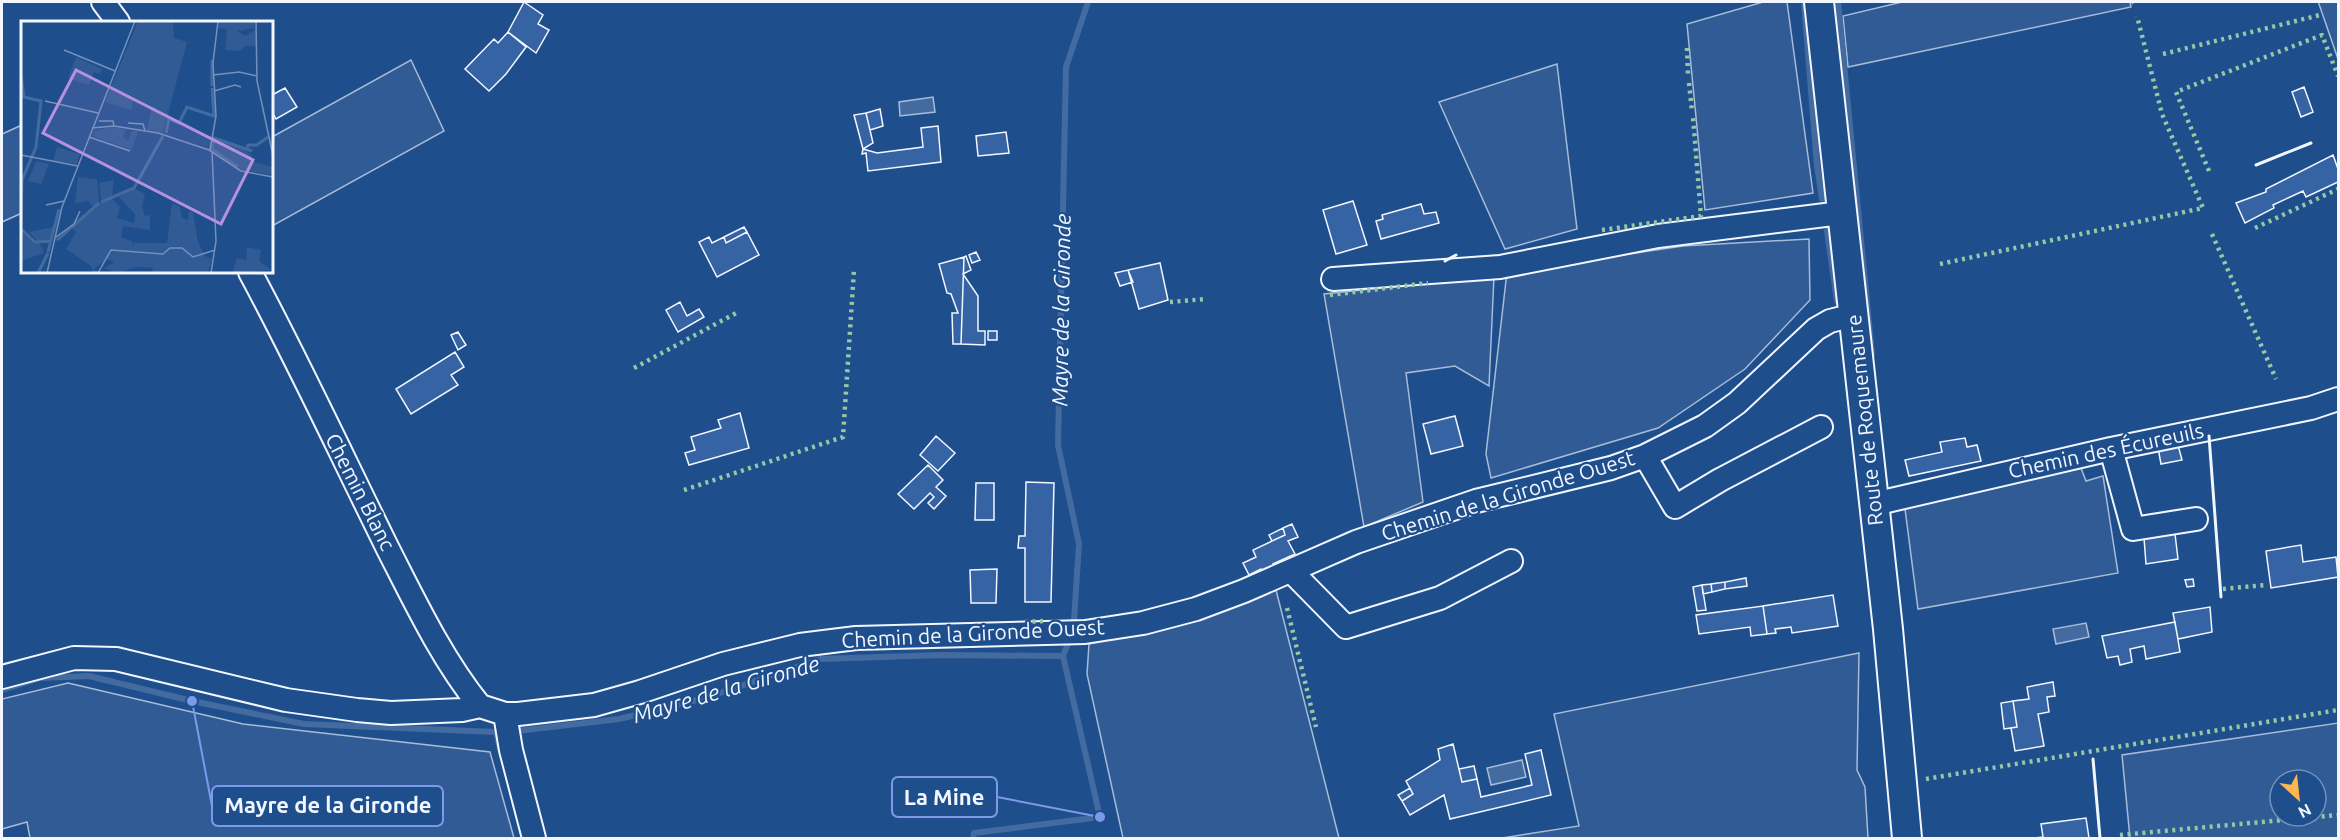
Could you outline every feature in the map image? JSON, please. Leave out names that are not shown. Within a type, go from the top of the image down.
[{"type":"main road","name":"Route de Roquemaure","points":[[1819,2],[1874,504],[1907,838]]},
{"type":"street","points":[[104,2],[117,21]]},
{"type":"street","points":[[1333,279],[1500,267],[1658,236],[1841,213]]},
{"type":"street","name":"Chemin Blanc","points":[[251,273],[289,345],[323,420],[411,594],[462,681],[480,706]]},
{"type":"street","name":"Chemin de la Gironde Ouest","points":[[2,677],[74,658],[116,659],[286,700],[391,713],[462,710],[480,706],[505,714],[594,705],[723,664],[800,645],[856,638],[1084,632],[1143,623],[1196,609],[1356,542],[1476,501],[1611,468],[1645,456],[1696,431],[1737,403],[1816,329],[1830,321],[1854,315]]},
{"type":"street","name":"Chemin des Écureuils","points":[[1874,504],[2111,449],[2311,408],[2338,399]]},
{"type":"street","points":[[1645,456],[1675,507],[1821,427]]},
{"type":"street","points":[[2111,449],[2133,529],[2196,519]]},
{"type":"street","points":[[1291,571],[1346,627],[1440,598],[1511,561]]},
{"type":"street","points":[[505,714],[511,750],[534,838]]},
{"type":"shaded area","points":[[1763,2],[1787,2],[1813,193],[1705,210],[1687,24]]},
{"type":"shaded area","points":[[1902,2],[2130,2],[2131,7],[1848,67],[1843,16]]},
{"type":"shaded area","points":[[2318,2],[2338,2],[2338,59],[2319,4]]},
{"type":"shaded area","points":[[411,60],[444,131],[273,225],[273,136]]},
{"type":"shaded area","points":[[1557,64],[1577,229],[1505,249],[1439,102]]},
{"type":"shaded area","points":[[933,97],[935,112],[900,116],[899,102]]},
{"type":"shaded area","points":[[21,125],[21,213],[2,222],[2,134]]},
{"type":"shaded area","points":[[1809,239],[1810,300],[1745,369],[1658,428],[1491,478],[1486,454],[1507,272],[1683,246]]},
{"type":"shaded area","points":[[1494,276],[1489,386],[1455,366],[1406,373],[1423,502],[1364,527],[1324,294]]},
{"type":"shaded area","points":[[2081,468],[2086,481],[2103,476],[2118,573],[1918,609],[1904,501],[2039,470]]},
{"type":"shaded area","points":[[1276,590],[1339,838],[1123,838],[1087,674],[1089,644],[1186,623]]},
{"type":"shaded area","points":[[2086,623],[2089,637],[2056,644],[2053,629]]},
{"type":"shaded area","points":[[1859,653],[1857,770],[1865,787],[1868,838],[1502,838],[1579,826],[1554,714]]},
{"type":"shaded area","points":[[68,683],[243,724],[490,752],[514,838],[30,838],[27,822],[2,829],[2,699]]},
{"type":"shaded area","points":[[2338,723],[2338,838],[2130,838],[2122,755]]},
{"type":"shaded area","points":[[1522,760],[1526,777],[1491,785],[1487,768]]},
{"type":"building","points":[[524,2],[543,15],[538,24],[549,30],[536,53],[508,32]]},
{"type":"building","points":[[508,32],[526,47],[506,74],[489,91],[465,69],[494,39],[498,43]]},
{"type":"building","points":[[2304,87],[2313,112],[2301,117],[2292,92]]},
{"type":"building","points":[[285,88],[297,107],[276,119],[273,114],[273,94]]},
{"type":"building","points":[[880,109],[883,126],[870,130],[866,113]]},
{"type":"building","points":[[866,113],[873,143],[863,149],[854,115]]},
{"type":"building","points":[[938,126],[941,162],[868,171],[866,153],[862,154],[863,149],[877,153],[923,147],[921,128]]},
{"type":"building","points":[[1006,132],[1009,153],[978,156],[976,136]]},
{"type":"building","points":[[2333,155],[2338,169],[2338,182],[2306,197],[2303,191],[2273,205],[2274,208],[2245,223],[2236,203],[2266,192],[2266,189]]},
{"type":"building","points":[[1353,201],[1367,245],[1336,254],[1323,210]]},
{"type":"building","points":[[1421,204],[1424,214],[1436,212],[1439,223],[1381,239],[1376,221],[1383,219],[1382,215]]},
{"type":"building","points":[[744,227],[747,232],[726,243],[724,237]]},
{"type":"building","points":[[747,232],[759,255],[717,277],[699,242],[709,237],[712,243],[724,237],[726,243]]},
{"type":"building","points":[[976,252],[980,260],[972,263],[969,255]]},
{"type":"building","points":[[966,256],[971,270],[963,274],[964,257]]},
{"type":"building","points":[[964,257],[961,344],[953,344],[952,313],[958,313],[951,294],[947,293],[939,264]]},
{"type":"building","points":[[1160,263],[1168,300],[1139,309],[1128,270]]},
{"type":"building","points":[[1128,270],[1133,282],[1120,286],[1115,273]]},
{"type":"building","points":[[963,275],[978,296],[978,331],[985,331],[985,345],[961,344]]},
{"type":"building","points":[[680,302],[687,316],[699,309],[704,317],[678,332],[666,310]]},
{"type":"building","points":[[988,331],[997,331],[997,340],[988,340]]},
{"type":"building","points":[[458,332],[466,345],[458,350],[451,335]]},
{"type":"building","points":[[455,352],[464,367],[451,375],[458,385],[411,414],[396,389]]},
{"type":"building","points":[[740,413],[749,448],[689,465],[685,453],[695,450],[691,437],[721,428],[718,420]]},
{"type":"building","points":[[1455,416],[1463,446],[1431,454],[1423,424]]},
{"type":"building","points":[[936,436],[955,453],[938,471],[920,455]]},
{"type":"building","points":[[1965,438],[1967,447],[1977,445],[1981,461],[1909,476],[1905,460],[1942,452],[1940,442]]},
{"type":"building","points":[[2178,445],[2182,460],[2161,464],[2158,448]]},
{"type":"building","points":[[928,465],[943,480],[936,487],[946,496],[934,509],[928,503],[934,497],[930,493],[914,509],[898,494]]},
{"type":"building","points":[[1026,482],[1054,483],[1051,602],[1025,602],[1025,548],[1018,548],[1019,536],[1025,536]]},
{"type":"building","points":[[976,483],[994,483],[994,520],[975,520]]},
{"type":"building","points":[[1292,524],[1298,537],[1288,541],[1295,554],[1273,564],[1275,569],[1264,574],[1261,569],[1249,575],[1243,563],[1256,557],[1253,550],[1285,535],[1283,528]]},
{"type":"building","points":[[1283,528],[1285,535],[1272,541],[1269,535]]},
{"type":"building","points":[[2175,534],[2178,559],[2146,564],[2144,538]]},
{"type":"building","points":[[2301,545],[2303,562],[2336,557],[2338,577],[2271,588],[2266,551]]},
{"type":"building","points":[[997,569],[996,603],[971,603],[970,570]]},
{"type":"building","points":[[1746,578],[1747,586],[1725,589],[1725,582]]},
{"type":"building","points":[[2193,579],[2194,586],[2187,587],[2185,580]]},
{"type":"building","points":[[1725,582],[1725,589],[1712,592],[1711,584]]},
{"type":"building","points":[[1711,584],[1712,592],[1703,594],[1702,585]]},
{"type":"building","points":[[1702,585],[1706,610],[1697,611],[1693,587]]},
{"type":"building","points":[[1833,595],[1838,626],[1792,633],[1791,627],[1775,629],[1776,633],[1767,634],[1763,606]]},
{"type":"building","points":[[1763,606],[1767,634],[1751,636],[1750,627],[1699,634],[1696,615]]},
{"type":"building","points":[[2210,607],[2212,632],[2178,639],[2173,613]]},
{"type":"building","points":[[2175,622],[2180,652],[2146,659],[2144,646],[2130,649],[2132,662],[2120,665],[2118,656],[2107,658],[2102,636]]},
{"type":"building","points":[[2053,682],[2055,696],[2047,697],[2049,712],[2038,714],[2044,746],[2015,751],[2011,728],[2017,727],[2013,701],[2029,699],[2027,687]]},
{"type":"building","points":[[2013,701],[2017,727],[2004,729],[2001,703]]},
{"type":"building","points":[[1453,744],[1462,782],[1477,779],[1481,797],[1532,785],[1525,754],[1541,750],[1551,795],[1450,819],[1444,795],[1410,815],[1402,801],[1413,794],[1406,781],[1440,760],[1438,749]]},
{"type":"building","points":[[1474,766],[1477,779],[1462,782],[1459,769]]},
{"type":"building","points":[[1410,788],[1413,794],[1402,801],[1398,795]]},
{"type":"building","points":[[2086,818],[2089,838],[2035,838],[2043,837],[2041,824]]},
{"type":"waterway","name":"Mayre de la Gironde","points":[[1074,620],[1079,544],[1058,445],[1066,67],[1088,2]]},
{"type":"waterway","points":[[1804,2],[1817,166],[1822,199]]},
{"type":"waterway","points":[[1838,2],[1872,354]]},
{"type":"waterway","points":[[1827,231],[1837,301]]},
{"type":"waterway","name":"Mayre de la Gironde","points":[[1063,656],[1069,641]]},
{"type":"waterway","name":"Mayre de la Gironde","points":[[517,731],[619,719],[705,698],[820,659],[942,655],[1063,656]]},
{"type":"waterway","points":[[973,838],[974,833],[1100,817],[1063,656]]},
{"type":"waterway","name":"Mayre de la Gironde","points":[[2,690],[40,678],[89,676],[192,701],[304,724],[496,732],[500,749]]},
{"type":"hedge","points":[[2163,54],[2320,15]]},
{"type":"hedge","points":[[1940,264],[2203,208],[2162,114],[2137,16]]},
{"type":"hedge","points":[[2209,171],[2176,92],[2322,35],[2338,76]]},
{"type":"hedge","points":[[1687,48],[1688,76]]},
{"type":"hedge","points":[[1689,83],[1692,111]]},
{"type":"hedge","points":[[1602,230],[1701,216],[1693,117]]},
{"type":"hedge","points":[[2255,228],[2338,189]]},
{"type":"hedge","points":[[2212,234],[2276,379]]},
{"type":"hedge","points":[[684,490],[843,437],[854,270]]},
{"type":"hedge","points":[[1330,295],[1428,283]]},
{"type":"hedge","points":[[1170,302],[1206,299]]},
{"type":"hedge","points":[[634,368],[738,312]]},
{"type":"hedge","points":[[2223,589],[2265,585]]},
{"type":"hedge","points":[[1287,608],[1316,727]]},
{"type":"hedge","points":[[1025,622],[1043,621]]},
{"type":"hedge","points":[[1926,779],[2338,710]]},
{"type":"hedge","points":[[2120,835],[2338,815]]},
{"type":"wall","points":[[2256,165],[2311,143]]},
{"type":"wall","points":[[1445,261],[1456,255]]},
{"type":"wall","points":[[2209,436],[2221,597]]},
{"type":"wall","points":[[2093,759],[2100,838]]},
{"type":"place","name":"Mayre de la Gironde","points":[[192,701]]},
{"type":"place","name":"La Mine","points":[[1100,817]]}]
